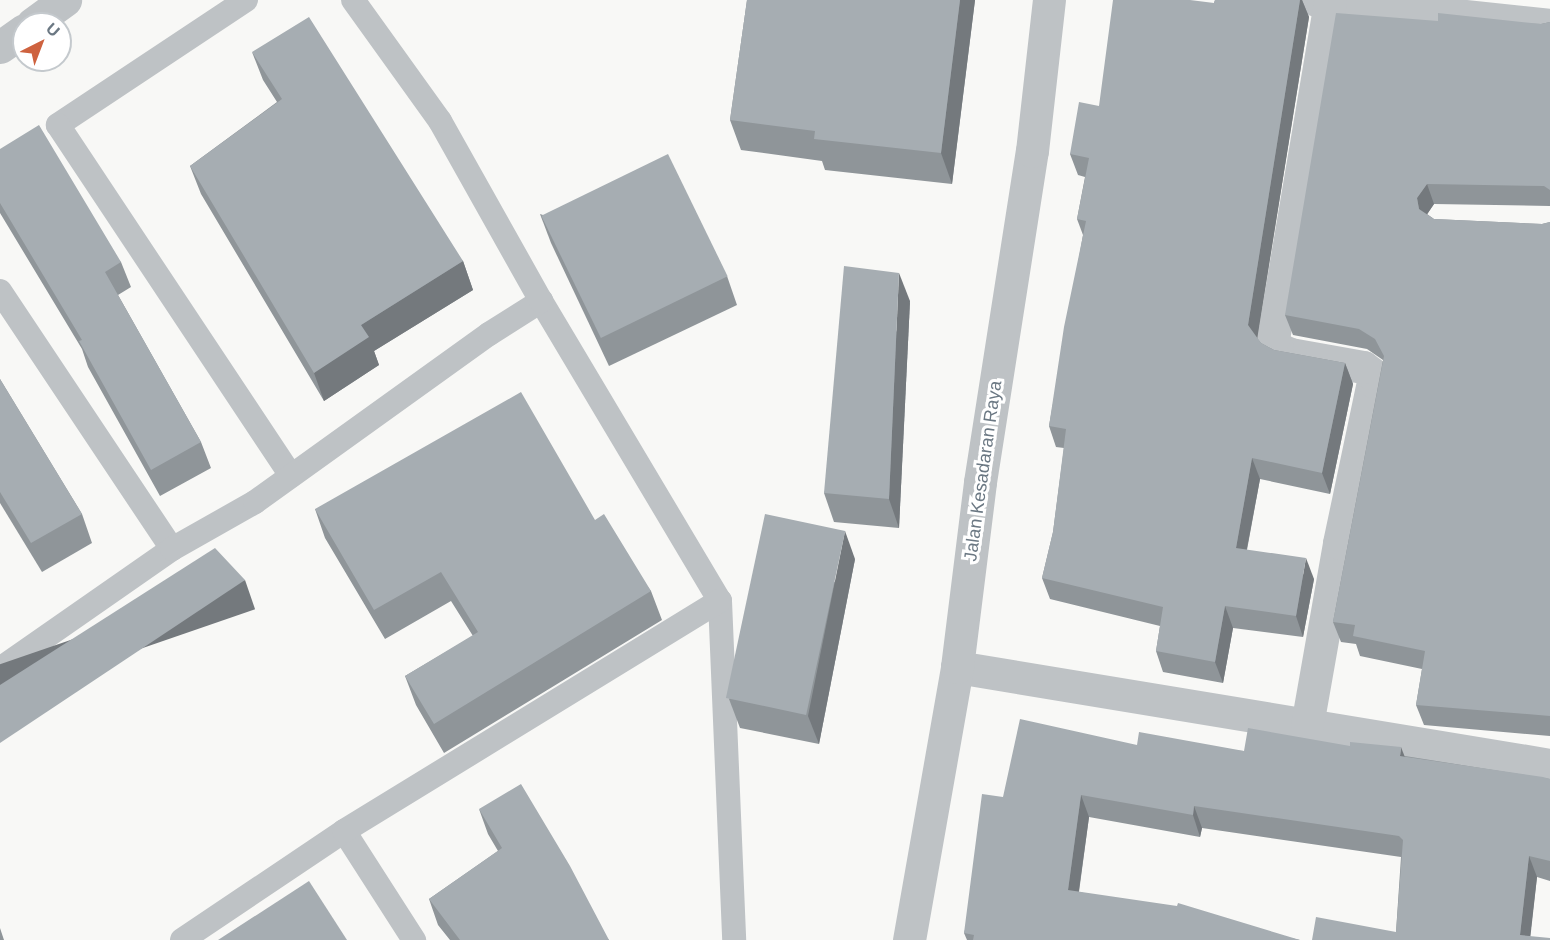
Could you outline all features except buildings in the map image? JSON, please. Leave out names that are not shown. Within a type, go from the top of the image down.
[{"type":"street","points":[[48,12],[65,0]]},
{"type":"street","name":"Jalan Kesadaran Raya","points":[[909,940],[957,667],[980,482],[1032,151],[1049,0]]},
{"type":"street","points":[[1307,725],[1339,543],[1373,381],[1363,367],[1290,354],[1276,348],[1273,339],[1323,1],[1550,25]]},
{"type":"street","points":[[957,667],[1550,765]]},
{"type":"lane","points":[[246,0],[48,131],[291,476]]},
{"type":"lane","points":[[353,0],[440,121],[542,302],[720,601],[734,940]]},
{"type":"lane","points":[[0,291],[172,549]]},
{"type":"lane","points":[[0,669],[172,549],[255,502],[489,334],[542,302]]},
{"type":"lane","points":[[182,940],[344,831],[720,601]]},
{"type":"lane","points":[[344,831],[414,940]]}]
